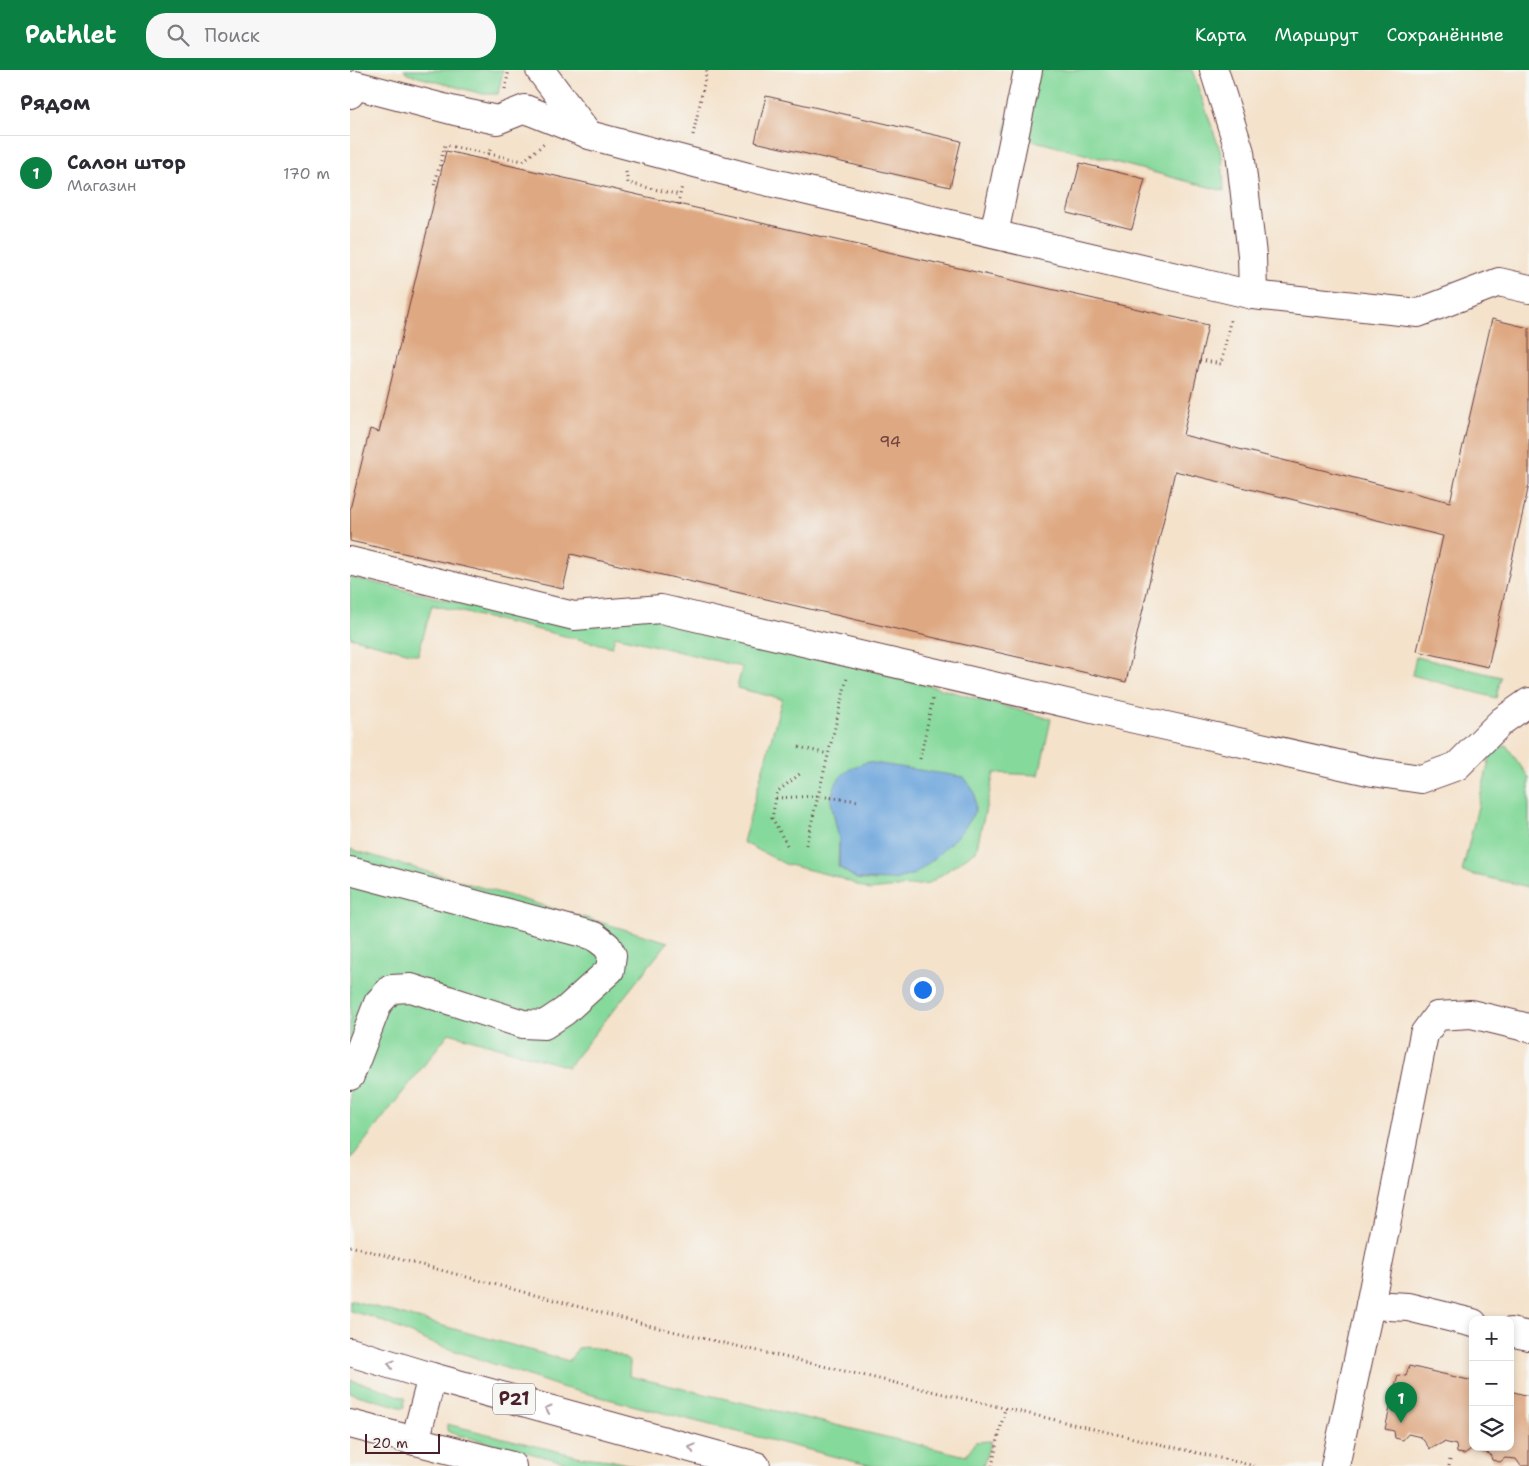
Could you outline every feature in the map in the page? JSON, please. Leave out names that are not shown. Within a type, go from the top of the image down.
[{"type":"main road","points":[[525,109],[534,70]]},
{"type":"main road","points":[[540,70],[589,135]]},
{"type":"main road","points":[[994,234],[1028,70]]},
{"type":"main road","points":[[1214,70],[1240,152],[1251,247],[1245,292]]},
{"type":"main road","points":[[350,94],[355,85],[497,120],[525,109],[589,135],[748,177],[1245,292],[1418,313],[1499,282],[1529,289]]},
{"type":"main road","points":[[350,561],[574,616],[661,609],[1373,772],[1421,779],[1457,766],[1502,721],[1529,702]]},
{"type":"main road","points":[[350,870],[594,936],[607,946],[612,955],[610,970],[565,1011],[544,1025],[523,1024],[411,988],[391,989],[378,1003],[350,1076]]},
{"type":"main road","points":[[1335,1466],[1370,1305],[1424,1034],[1437,1016],[1472,1014],[1529,1028]]},
{"type":"main road","points":[[1370,1305],[1408,1308],[1469,1322]]},
{"type":"main road","points":[[1514,1333],[1529,1336]]},
{"type":"main road","name":"Р21","points":[[350,1352],[432,1377],[756,1466]]},
{"type":"main road","points":[[415,1441],[432,1377]]},
{"type":"main road","points":[[350,1424],[512,1466]]},
{"type":"path","points":[[489,154],[523,161],[544,144]]},
{"type":"path","points":[[624,164],[628,183],[680,195]]},
{"type":"path","points":[[1200,360],[1221,364],[1245,292]]},
{"type":"path","points":[[806,845],[854,654]]},
{"type":"path","points":[[920,759],[938,673]]},
{"type":"path","points":[[799,747],[828,754]]},
{"type":"path","points":[[787,845],[772,818],[777,792],[801,773]]},
{"type":"path","points":[[776,798],[818,796],[859,801]]},
{"type":"path","points":[[350,1246],[659,1328],[1254,1466]]},
{"type":"path","points":[[992,1466],[1005,1408]]},
{"type":"path","points":[[1449,1466],[1450,1460]]},
{"type":"green space","points":[[404,70],[503,70],[498,94],[483,94],[407,74]]},
{"type":"green space","points":[[1019,70],[1192,70],[1222,156],[1224,191],[1005,133]]},
{"type":"green space","points":[[350,577],[464,604],[466,597],[661,616],[785,646],[1051,719],[1039,775],[994,773],[976,851],[928,884],[869,890],[838,877],[785,864],[743,842],[782,699],[737,688],[742,667],[615,636],[612,647],[432,605],[418,655],[350,637]],"holes":[[[831,796],[876,881],[857,879],[838,867],[839,840]]]},
{"type":"green space","points":[[1416,657],[1501,677],[1496,698],[1412,675]]},
{"type":"green space","points":[[1506,745],[1529,778],[1529,887],[1462,872],[1491,753]]},
{"type":"green space","points":[[350,849],[668,942],[568,1067],[449,1033],[350,1160]]},
{"type":"green space","points":[[350,1300],[569,1361],[578,1348],[605,1350],[619,1355],[630,1362],[629,1376],[966,1456],[975,1442],[991,1441],[983,1466],[872,1466],[561,1387],[432,1343],[372,1317],[350,1311]]},
{"type":"green space","points":[[350,1380],[405,1398],[404,1408],[350,1393]]},
{"type":"green space","points":[[447,1424],[581,1457],[610,1460],[634,1466],[581,1466],[454,1434],[447,1430]]},
{"type":"water","points":[[867,762],[964,777],[975,793],[975,811],[964,829],[936,857],[915,874],[893,880],[857,879],[839,867],[839,840],[831,801],[833,793],[838,780],[847,771]]},
{"type":"building","points":[[766,96],[961,141],[950,187],[755,142]]},
{"type":"building","points":[[446,151],[1208,325],[1183,435],[1450,502],[1492,319],[1529,328],[1529,485],[1488,667],[1417,651],[1443,536],[1175,471],[1126,682],[571,554],[563,589],[350,541],[350,509],[370,429],[379,432]]},
{"type":"building","points":[[1080,163],[1145,179],[1132,229],[1067,213]]},
{"type":"building","points":[[1409,1366],[1469,1380],[1469,1450],[1464,1454],[1457,1453],[1456,1445],[1444,1442],[1430,1449],[1421,1437],[1408,1434],[1403,1440],[1395,1438],[1394,1431],[1385,1429],[1398,1375],[1406,1376]]},
{"type":"building","points":[[1514,1392],[1529,1396],[1529,1466],[1521,1466],[1516,1459],[1505,1458],[1500,1462],[1492,1460],[1490,1454],[1479,1451],[1514,1451]]},
{"type":"place","name":"Салон штор","points":[[1401,1423]]}]
